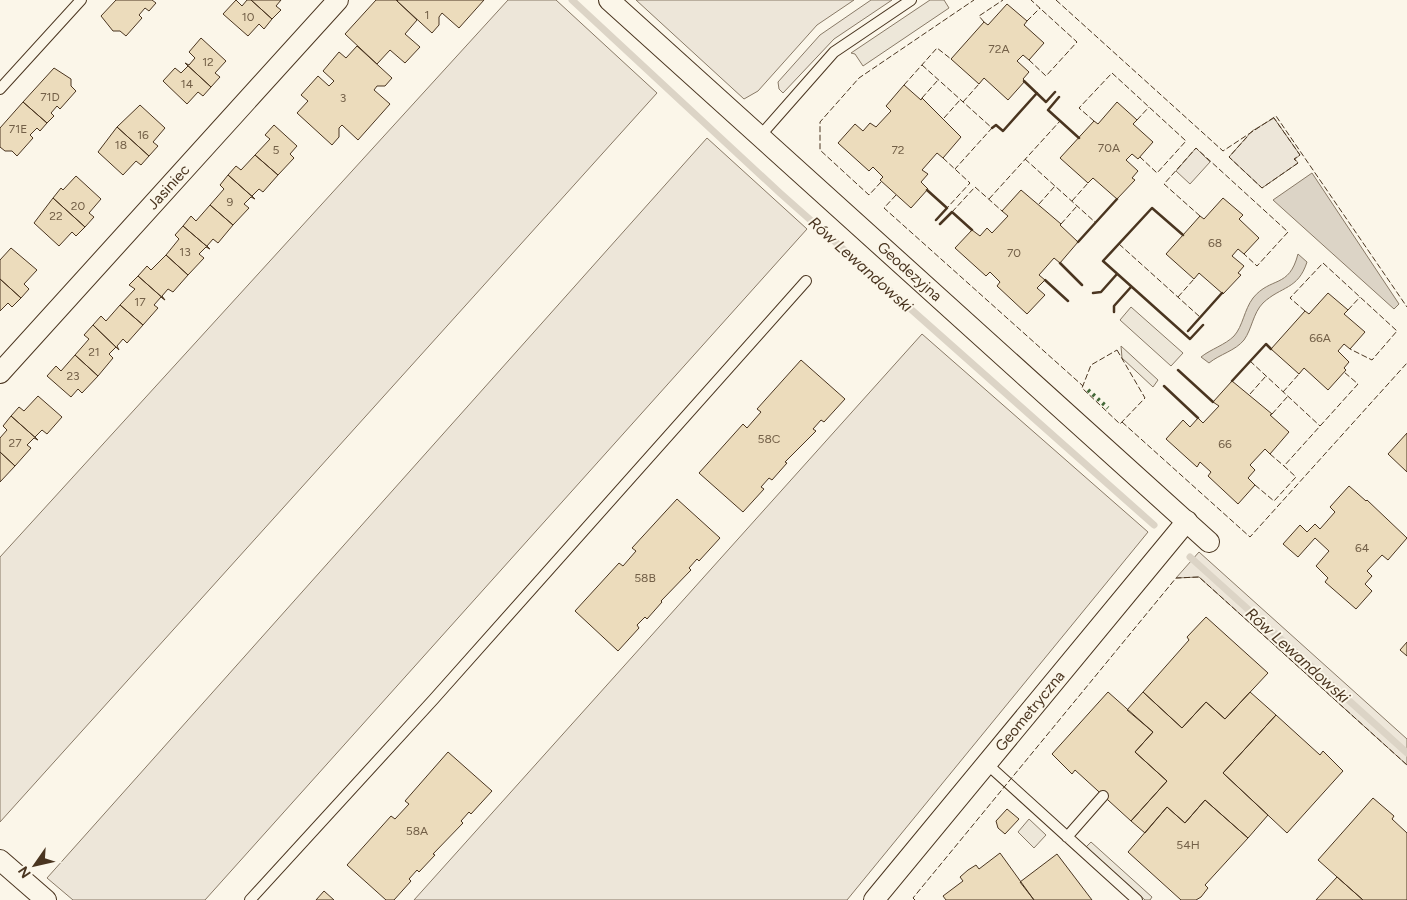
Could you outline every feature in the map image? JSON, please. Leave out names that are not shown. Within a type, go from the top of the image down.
[{"type":"street","name":"Jasiniec","points":[[0,373],[338,0]]},
{"type":"street","name":"Geodezyjna","points":[[609,0],[1210,542]]},
{"type":"street","name":"Geometryczna","points":[[874,900],[1187,521]]},
{"type":"street","points":[[0,860],[46,900]]},
{"type":"lane","points":[[0,89],[81,0]]},
{"type":"lane","points":[[760,136],[834,52],[911,0]]},
{"type":"lane","points":[[250,900],[438,694],[806,281]]},
{"type":"lane","points":[[987,764],[1138,900]]},
{"type":"lane","points":[[1067,836],[1103,796]]},
{"type":"shaded area","points":[[508,0],[556,0],[657,93],[0,822],[0,557]]},
{"type":"shaded area","points":[[636,0],[854,0],[817,25],[758,91],[744,99]]},
{"type":"shaded area","points":[[871,0],[892,0],[834,39],[783,93],[779,89],[778,82],[820,35]]},
{"type":"shaded area","points":[[930,0],[944,0],[949,8],[863,66],[855,54],[851,53]]},
{"type":"shaded area","points":[[1274,118],[1300,155],[1295,159],[1298,163],[1262,188],[1229,157],[1252,131]]},
{"type":"shaded area","points":[[707,138],[807,229],[205,900],[73,900],[47,878]]},
{"type":"shaded area","points":[[1196,148],[1210,162],[1190,184],[1176,171]]},
{"type":"shaded area","points":[[1312,173],[1399,304],[1394,309],[1273,200]]},
{"type":"shaded area","points":[[1298,254],[1307,262],[1299,278],[1263,303],[1257,311],[1244,340],[1209,363],[1201,357],[1234,336],[1240,328],[1253,298],[1266,287],[1285,278],[1290,273]]},
{"type":"shaded area","points":[[1131,307],[1183,353],[1171,366],[1120,320]]},
{"type":"shaded area","points":[[922,334],[1148,532],[847,900],[414,900]]},
{"type":"shaded area","points":[[1121,346],[1158,380],[1153,387],[1122,358]]},
{"type":"shaded area","points":[[1199,552],[1407,739],[1407,765],[1199,577],[1176,578]]},
{"type":"shaded area","points":[[1029,819],[1046,835],[1034,848],[1018,832]]},
{"type":"shaded area","points":[[1091,842],[1152,897],[1150,900],[1145,900],[1086,847]]},
{"type":"building","points":[[116,0],[152,0],[156,3],[149,11],[145,8],[139,15],[142,18],[126,36],[120,31],[113,31],[101,16]]},
{"type":"building","points":[[236,0],[242,6],[247,0],[251,0],[272,19],[264,29],[259,24],[248,36],[223,14]]},
{"type":"building","points":[[251,0],[281,0],[276,6],[281,10],[272,19]]},
{"type":"building","points":[[376,0],[396,0],[417,20],[405,34],[420,47],[405,63],[390,50],[377,64],[345,34]]},
{"type":"building","points":[[398,0],[484,0],[459,28],[442,13],[439,17],[439,25],[432,33]]},
{"type":"building","points":[[1007,4],[1027,21],[1024,25],[1044,43],[1029,60],[1023,55],[1017,61],[1029,72],[1023,79],[1025,81],[1008,100],[984,78],[979,84],[951,59],[984,22],[988,25]]},
{"type":"building","points":[[201,38],[226,61],[215,73],[220,77],[211,87],[185,63],[189,65],[195,58],[189,52]]},
{"type":"building","points":[[357,46],[392,78],[385,86],[377,86],[374,90],[390,104],[358,140],[342,125],[339,128],[339,137],[332,145],[297,113],[308,101],[301,95],[318,76],[329,86],[334,81],[323,71],[339,52],[346,58]]},
{"type":"building","points":[[185,63],[211,87],[203,96],[198,92],[187,104],[163,81],[175,68],[181,73],[188,66]]},
{"type":"building","points":[[54,68],[71,79],[71,86],[76,91],[60,109],[57,106],[51,113],[54,116],[47,123],[23,102]]},
{"type":"building","points":[[904,85],[921,100],[922,98],[961,137],[943,158],[937,153],[922,170],[928,174],[921,182],[928,189],[911,208],[880,180],[883,177],[873,167],[869,171],[838,143],[855,124],[863,131],[870,123],[876,127],[891,111],[886,106]]},
{"type":"building","points":[[23,102],[47,123],[40,131],[37,128],[30,135],[33,138],[17,156],[12,151],[5,151],[0,147],[0,128]]},
{"type":"building","points":[[1117,102],[1137,120],[1133,124],[1153,142],[1138,159],[1132,154],[1126,160],[1138,171],[1132,178],[1135,180],[1117,199],[1093,178],[1088,183],[1060,158],[1094,121],[1098,124]]},
{"type":"building","points":[[140,105],[165,128],[153,142],[158,146],[149,156],[117,127]]},
{"type":"building","points":[[274,125],[297,146],[290,154],[294,158],[278,175],[255,155],[270,139],[265,135]]},
{"type":"building","points":[[117,127],[149,156],[141,165],[136,161],[123,175],[98,152]]},
{"type":"building","points":[[255,155],[278,175],[263,192],[259,189],[252,196],[255,199],[228,175],[236,166],[241,170]]},
{"type":"building","points":[[228,175],[255,199],[251,197],[244,204],[249,208],[233,225],[210,205],[224,189],[220,185]]},
{"type":"building","points":[[76,176],[101,199],[89,213],[94,217],[85,227],[53,198],[61,188],[63,190]]},
{"type":"building","points":[[1021,190],[1061,224],[1078,242],[1060,263],[1054,258],[1039,275],[1045,280],[1037,288],[1045,295],[1027,314],[997,286],[1000,282],[990,272],[986,276],[955,248],[972,230],[980,236],[987,228],[992,233],[1008,216],[1002,211]]},
{"type":"building","points":[[53,198],[85,227],[76,236],[72,232],[59,246],[34,223]]},
{"type":"building","points":[[1223,198],[1243,215],[1239,219],[1259,238],[1244,254],[1238,249],[1232,256],[1244,266],[1238,273],[1241,275],[1223,294],[1199,273],[1194,279],[1166,254],[1200,216],[1204,219]]},
{"type":"building","points":[[210,205],[233,225],[218,243],[213,239],[207,246],[210,249],[183,226],[191,216],[196,221]]},
{"type":"building","points":[[183,226],[210,249],[206,247],[199,254],[204,258],[188,275],[166,255],[179,239],[175,235]]},
{"type":"building","points":[[11,248],[37,270],[24,284],[29,289],[21,298],[0,279],[0,260]]},
{"type":"building","points":[[166,255],[188,275],[173,292],[168,289],[162,296],[165,300],[138,276],[147,266],[151,270]]},
{"type":"building","points":[[138,276],[165,300],[161,297],[154,305],[158,308],[143,325],[120,305],[135,289],[129,285]]},
{"type":"building","points":[[0,279],[21,298],[12,307],[8,303],[0,311]]},
{"type":"building","points":[[1328,293],[1348,310],[1344,314],[1365,332],[1350,349],[1344,344],[1338,351],[1349,362],[1344,368],[1346,370],[1328,390],[1304,368],[1299,374],[1271,349],[1305,311],[1309,314]]},
{"type":"building","points":[[120,305],[143,325],[127,343],[123,339],[117,346],[119,350],[93,325],[101,316],[106,321]]},
{"type":"building","points":[[93,325],[116,347],[109,354],[113,358],[98,376],[75,355],[89,339],[84,335]]},
{"type":"building","points":[[75,355],[98,376],[82,393],[78,389],[71,397],[47,376],[56,366],[61,371]]},
{"type":"building","points":[[801,360],[845,399],[824,422],[821,420],[813,429],[816,431],[785,462],[787,463],[772,480],[769,478],[761,487],[764,489],[743,512],[699,473],[743,424],[747,428],[761,412],[757,409]]},
{"type":"building","points":[[1232,381],[1272,414],[1270,415],[1289,432],[1270,454],[1265,449],[1250,465],[1255,470],[1248,478],[1255,485],[1238,504],[1208,476],[1211,472],[1200,462],[1197,467],[1166,439],[1183,420],[1190,427],[1198,418],[1203,423],[1219,406],[1213,402]]},
{"type":"building","points":[[38,396],[62,417],[47,434],[42,430],[35,437],[38,440],[11,416],[19,407],[24,411]]},
{"type":"building","points":[[11,416],[38,440],[34,438],[27,445],[31,448],[15,466],[0,452],[0,438],[7,430],[3,426]]},
{"type":"building","points":[[1407,433],[1407,472],[1388,454]]},
{"type":"building","points":[[0,452],[15,466],[0,482]]},
{"type":"building","points":[[1349,486],[1367,500],[1407,538],[1388,560],[1382,555],[1367,571],[1372,576],[1365,584],[1372,591],[1356,609],[1325,582],[1328,578],[1316,566],[1329,551],[1315,538],[1298,557],[1283,544],[1300,525],[1307,532],[1315,524],[1320,529],[1335,512],[1330,507]]},
{"type":"building","points":[[677,499],[720,538],[699,561],[697,559],[689,568],[691,570],[661,601],[647,619],[645,617],[637,625],[639,628],[618,651],[575,611],[619,563],[623,566],[636,551],[632,548]]},
{"type":"building","points":[[1206,617],[1268,673],[1225,719],[1206,702],[1182,728],[1143,692],[1189,640],[1187,637]]},
{"type":"building","points":[[1407,642],[1407,656],[1400,650]]},
{"type":"building","points":[[1108,692],[1153,732],[1135,752],[1167,781],[1131,821],[1075,770],[1072,774],[1052,754]]},
{"type":"building","points":[[1143,692],[1182,728],[1206,702],[1225,719],[1250,692],[1276,715],[1223,773],[1268,815],[1248,838],[1205,800],[1185,823],[1167,807],[1145,833],[1131,821],[1167,781],[1135,752],[1153,732],[1127,710]]},
{"type":"building","points":[[1276,715],[1320,755],[1323,751],[1343,771],[1287,833],[1223,773]]},
{"type":"building","points":[[448,752],[492,791],[471,814],[469,812],[461,821],[463,823],[433,854],[435,855],[419,872],[417,870],[409,879],[411,881],[394,900],[386,900],[347,865],[391,816],[395,819],[409,804],[405,801]]},
{"type":"building","points":[[1373,798],[1394,816],[1392,819],[1407,833],[1407,900],[1363,900],[1318,860]]},
{"type":"building","points":[[1205,800],[1248,838],[1205,885],[1208,888],[1201,897],[1196,900],[1181,900],[1128,852],[1167,807],[1185,823]]},
{"type":"building","points":[[1007,809],[1019,819],[1005,834],[998,828],[996,821]]},
{"type":"building","points":[[1000,853],[1034,900],[946,900],[943,896],[963,881],[960,877],[968,870],[976,865],[979,869]]},
{"type":"building","points":[[1057,854],[1092,900],[1034,900],[1020,882]]},
{"type":"building","points":[[1337,877],[1363,900],[1316,900]]},
{"type":"building","points":[[324,891],[334,900],[316,900]]},
{"type":"waterway","name":"Rów Lewandowski","points":[[572,0],[780,193],[1154,525]]},
{"type":"waterway","name":"Rów Lewandowski","points":[[1190,557],[1407,753]]},
{"type":"hedge","points":[[1088,390],[1108,408]]},
{"type":"fence","points":[[881,182],[869,195],[820,150],[820,122],[859,78],[974,0]]},
{"type":"fence","points":[[984,22],[979,16],[1003,0]]},
{"type":"fence","points":[[1029,60],[1046,76],[1077,42],[1031,0]]},
{"type":"fence","points":[[1056,0],[1223,151],[1276,116],[1407,307]]},
{"type":"fence","points":[[1027,21],[1040,8]]},
{"type":"fence","points":[[904,85],[937,48],[951,59]]},
{"type":"fence","points":[[922,65],[992,128],[955,169]]},
{"type":"fence","points":[[1094,121],[1079,108],[1112,73],[1186,141],[1157,173],[1140,157]]},
{"type":"fence","points":[[922,98],[938,80]]},
{"type":"fence","points":[[963,102],[979,84]]},
{"type":"fence","points":[[944,118],[960,100]]},
{"type":"fence","points":[[1137,120],[1149,107]]},
{"type":"fence","points":[[1247,137],[1229,157],[1262,188],[1298,163],[1294,159],[1300,155],[1274,118]]},
{"type":"fence","points":[[989,199],[1060,121]]},
{"type":"fence","points":[[1200,216],[1164,184],[1196,148],[1288,232],[1257,266],[1244,254]]},
{"type":"fence","points":[[943,158],[970,183],[947,208]]},
{"type":"fence","points":[[1025,159],[1096,223]]},
{"type":"fence","points":[[1072,201],[1088,183]]},
{"type":"fence","points":[[1039,204],[1055,186]]},
{"type":"fence","points":[[952,212],[975,187],[1002,211]]},
{"type":"fence","points":[[896,195],[884,208],[1083,386]]},
{"type":"fence","points":[[1061,224],[1077,206]]},
{"type":"fence","points":[[1119,244],[1200,317]]},
{"type":"fence","points":[[1305,311],[1290,298],[1323,263],[1397,331],[1372,360],[1350,349]]},
{"type":"fence","points":[[1178,297],[1194,279]]},
{"type":"fence","points":[[1348,310],[1360,297]]},
{"type":"fence","points":[[1117,350],[1145,398],[1120,424],[1082,388],[1091,365],[1117,350]]},
{"type":"fence","points":[[1250,361],[1320,426]]},
{"type":"fence","points":[[1122,422],[1250,537],[1407,363]]},
{"type":"fence","points":[[1255,485],[1274,501],[1296,477],[1284,466],[1358,384],[1344,372]]},
{"type":"fence","points":[[1283,392],[1299,374]]},
{"type":"fence","points":[[1250,394],[1266,376]]},
{"type":"fence","points":[[1272,414],[1288,396]]},
{"type":"fence","points":[[1270,454],[1284,466]]},
{"type":"fence","points":[[915,900],[913,898],[1176,578],[1199,577],[1407,765]]},
{"type":"wall","points":[[1024,81],[1046,102],[1055,92]]},
{"type":"wall","points":[[992,128],[996,125],[1003,131],[1037,93]]},
{"type":"wall","points":[[1059,97],[1048,110],[1079,138]]},
{"type":"wall","points":[[927,190],[947,208],[936,220]]},
{"type":"wall","points":[[1078,242],[1117,199]]},
{"type":"wall","points":[[1183,235],[1152,208],[1103,261],[1190,339],[1203,325]]},
{"type":"wall","points":[[940,224],[952,212],[972,230]]},
{"type":"wall","points":[[1060,263],[1082,285]]},
{"type":"wall","points":[[1093,293],[1101,292],[1117,274]]},
{"type":"wall","points":[[1045,280],[1068,301]]},
{"type":"wall","points":[[1114,312],[1114,306],[1131,287]]},
{"type":"wall","points":[[1188,331],[1222,293]]},
{"type":"wall","points":[[1232,381],[1266,344],[1271,349]]},
{"type":"wall","points":[[1178,370],[1213,402]]},
{"type":"wall","points":[[1164,386],[1198,418]]}]
